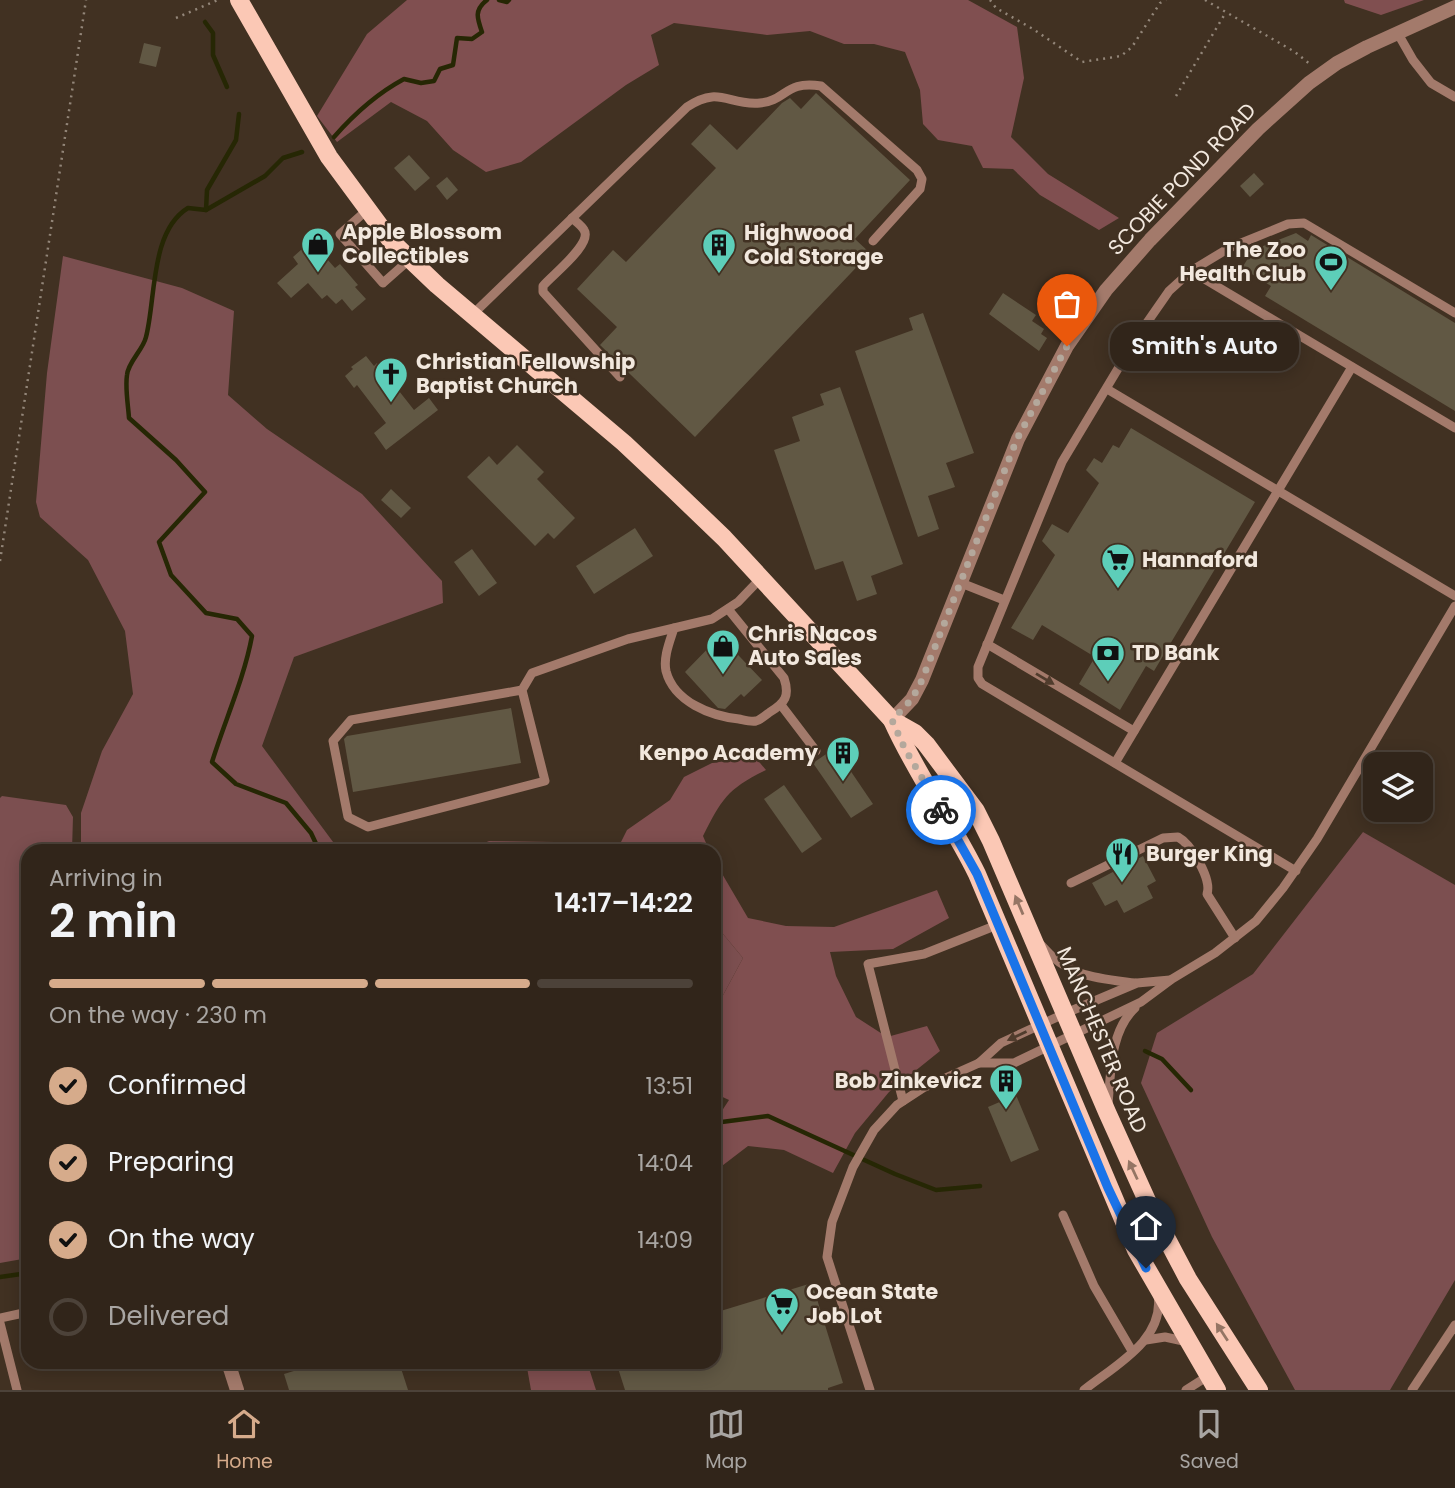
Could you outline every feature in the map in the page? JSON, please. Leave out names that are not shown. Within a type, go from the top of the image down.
[{"type":"main road","name":"MANCHESTER ROAD","points":[[239,0],[329,157],[367,210],[409,260],[624,443],[724,538],[892,720],[918,772],[965,850],[1136,1250],[1213,1383]]},
{"type":"main road","name":"MANCHESTER ROAD","points":[[892,720],[915,733],[926,744],[970,802],[991,841],[1107,1112],[1174,1254],[1259,1390]]},
{"type":"street","name":"SCOBIE POND ROAD","points":[[892,720],[912,699],[922,680],[1017,439],[1085,317],[1128,265],[1258,128],[1321,74],[1397,32],[1455,7]]},
{"type":"street","points":[[230,1369],[237,1390]]},
{"type":"lane","points":[[1397,32],[1413,60],[1431,83],[1455,97]]},
{"type":"lane","points":[[472,315],[700,97],[716,96],[752,104],[764,103],[793,87],[807,83],[821,86],[917,170],[922,179],[920,189],[873,241]]},
{"type":"lane","points":[[367,210],[340,234],[383,283],[409,260]]},
{"type":"lane","points":[[572,218],[585,230],[586,239],[582,247],[543,286],[542,292],[620,377]]},
{"type":"lane","points":[[1296,871],[982,684],[977,672],[1062,462],[1137,337],[1169,290],[1191,271],[1229,248],[1288,224],[1304,223],[1455,313]]},
{"type":"lane","points":[[1191,271],[1455,428]]},
{"type":"lane","points":[[1115,763],[1352,366]]},
{"type":"lane","points":[[1107,389],[1455,596]]},
{"type":"lane","points":[[522,690],[351,720],[333,741],[348,817],[368,827],[545,781],[522,690],[532,673],[628,639],[712,619],[738,602],[761,578]]},
{"type":"lane","points":[[961,583],[1004,600]]},
{"type":"lane","points":[[1107,1112],[1116,1041],[1125,1019],[1172,979],[1235,939],[1271,904],[1317,839],[1455,606]]},
{"type":"lane","points":[[674,628],[665,659],[666,672],[673,686],[685,699],[701,709],[716,715],[756,721],[781,705],[787,698],[788,690],[783,678],[728,609]]},
{"type":"lane","points":[[987,644],[1134,731]]},
{"type":"lane","points":[[781,705],[817,751]]},
{"type":"lane","points":[[1071,883],[1163,838],[1175,837],[1190,848],[1208,880],[1207,894],[1235,939]]},
{"type":"lane","points":[[903,1101],[868,964],[924,954],[998,925]]},
{"type":"lane","points":[[1032,934],[1049,954],[1068,969],[1097,978],[1137,983],[1172,979]]},
{"type":"lane","points":[[870,1390],[827,1257],[832,1222],[863,1146],[886,1116],[923,1088],[979,1063],[1001,1043],[1137,983]]},
{"type":"lane","points":[[979,1063],[1014,1063],[1142,1002]]},
{"type":"lane","points":[[1063,1215],[1094,1286],[1132,1352]]},
{"type":"lane","points":[[1084,1390],[1146,1340],[1158,1319],[1156,1286]]},
{"type":"lane","points":[[18,1390],[0,1320],[21,1314]]},
{"type":"lane","points":[[1412,1390],[1455,1325]]},
{"type":"lane","points":[[1146,1340],[1165,1337],[1188,1342]]},
{"type":"lane","points":[[1186,1390],[1213,1383]]},
{"type":"path","points":[[0,561],[86,0]]},
{"type":"path","points":[[176,18],[218,0]]},
{"type":"path","points":[[990,0],[996,8],[1082,62],[1121,56],[1132,47],[1160,3],[1166,0]]},
{"type":"path","points":[[1205,0],[1295,52],[1321,74]]},
{"type":"path","points":[[1176,96],[1226,12]]},
{"type":"shaded area","points":[[407,0],[968,0],[1017,27],[1024,78],[1011,137],[1048,174],[1119,218],[1099,230],[1040,195],[1013,169],[983,168],[972,146],[938,140],[923,124],[920,90],[905,52],[874,44],[844,44],[810,31],[767,35],[674,23],[651,35],[659,65],[626,85],[521,162],[486,172],[453,150],[427,121],[391,102],[337,142],[317,116],[367,34]]},
{"type":"shaded area","points":[[1344,0],[1424,0],[1381,15],[1345,3]]},
{"type":"shaded area","points":[[63,256],[182,288],[234,311],[228,395],[267,429],[362,494],[442,581],[443,603],[294,657],[262,746],[335,844],[81,844],[81,813],[102,751],[133,694],[125,631],[88,560],[40,517],[36,502],[47,373]]},
{"type":"shaded area","points":[[755,757],[766,770],[742,783],[727,796],[703,836],[706,844],[620,844],[627,830],[670,800],[684,777],[712,763]]},
{"type":"shaded area","points":[[2,796],[66,805],[73,817],[72,844],[21,844],[21,1259],[0,1263]]},
{"type":"shaded area","points":[[1363,832],[1455,885],[1455,1280],[1390,1390],[1295,1390],[1212,1237],[1141,1083],[1157,1033],[1253,974]]},
{"type":"shaded area","points":[[489,841],[579,844],[482,844]]},
{"type":"shaded area","points":[[721,872],[748,918],[786,926],[834,927],[937,890],[949,918],[893,949],[830,952],[836,976],[856,1017],[887,1037],[927,1026],[940,1051],[889,1092],[855,1133],[833,1173],[784,1150],[748,1146],[721,1167],[721,1112],[729,1100],[721,1096],[721,999],[743,958],[721,931]]},
{"type":"shaded area","points":[[721,931],[743,958],[721,999]]},
{"type":"shaded area","points":[[527,1369],[589,1369],[596,1390],[531,1390]]},
{"type":"building","points":[[144,43],[161,47],[156,67],[139,63]]},
{"type":"building","name":"Highwood Cold Storage","points":[[816,93],[910,180],[855,239],[870,253],[695,437],[600,345],[617,327],[577,289],[613,250],[626,262],[716,168],[691,144],[710,124],[737,150],[782,103],[790,98],[801,109]]},
{"type":"building","points":[[409,155],[430,178],[415,191],[394,168]]},
{"type":"building","points":[[1254,173],[1264,184],[1250,197],[1240,186]]},
{"type":"building","points":[[447,177],[458,190],[447,200],[436,186]]},
{"type":"building","points":[[1296,233],[1308,241],[1311,235],[1455,323],[1455,411],[1265,296],[1271,286],[1242,268],[1253,250]]},
{"type":"building","name":"Apple Blossom Collectibles","points":[[311,241],[335,268],[340,264],[358,285],[355,287],[366,299],[352,311],[342,299],[336,304],[327,295],[322,299],[308,283],[291,298],[277,283],[298,264],[293,257]]},
{"type":"building","points":[[1003,293],[1036,315],[1032,321],[1044,329],[1041,334],[1047,338],[1039,351],[989,314]]},
{"type":"building","points":[[923,313],[974,453],[946,463],[955,487],[928,496],[939,529],[918,537],[855,351],[913,330],[909,318]]},
{"type":"building","name":"Christian Fellowship Baptist Church","points":[[366,356],[374,366],[377,363],[414,410],[429,398],[438,410],[386,450],[374,433],[386,423],[357,385],[354,388],[345,376],[353,369],[351,367]]},
{"type":"building","points":[[840,387],[903,564],[871,576],[877,594],[857,601],[843,561],[815,570],[774,450],[800,441],[792,417],[824,405],[820,394]]},
{"type":"building","name":"Hannaford","points":[[1131,428],[1255,502],[1154,671],[1146,666],[1120,710],[1079,684],[1095,657],[1042,625],[1033,640],[1011,628],[1055,555],[1042,541],[1052,524],[1068,533],[1099,483],[1086,470],[1094,458],[1102,463],[1113,445],[1119,448]]},
{"type":"building","points":[[517,445],[544,472],[537,479],[575,518],[554,539],[548,533],[535,546],[467,477],[489,456],[497,465]]},
{"type":"building","points":[[391,489],[411,508],[401,518],[381,500]]},
{"type":"building","points":[[635,528],[653,556],[594,594],[576,566]]},
{"type":"building","points":[[472,549],[497,583],[479,596],[454,562]]},
{"type":"building","name":"Chris Nacos Auto Sales","points":[[720,636],[762,680],[744,697],[741,694],[725,709],[718,708],[685,672]]},
{"type":"building","points":[[511,708],[521,763],[353,792],[344,739],[347,736]]},
{"type":"building","name":"Kenpo Academy","points":[[835,748],[873,804],[851,818],[813,763]]},
{"type":"building","points":[[784,785],[822,839],[802,853],[764,799]]},
{"type":"building","name":"Burger King","points":[[1143,856],[1156,881],[1147,886],[1153,898],[1124,913],[1117,900],[1105,906],[1092,883]]},
{"type":"building","points":[[1016,1095],[1039,1150],[1011,1162],[988,1107]]},
{"type":"building","points":[[812,1283],[843,1383],[828,1390],[625,1390],[618,1369],[721,1369],[721,1311]]},
{"type":"building","points":[[300,1369],[401,1369],[408,1390],[289,1390],[284,1374]]},
{"type":"waterway","points":[[334,137],[384,91],[404,79],[421,83],[434,81],[440,69],[453,65],[457,38],[472,39],[482,32],[478,15],[480,7],[487,0]]},
{"type":"waterway","points":[[499,0],[509,0]]},
{"type":"waterway","points":[[205,22],[213,33],[213,55],[227,87]]},
{"type":"waterway","points":[[206,210],[207,190],[236,140],[239,114]]},
{"type":"waterway","points":[[302,152],[283,158],[265,176],[206,210],[188,208],[176,219],[161,249],[146,337],[128,370],[126,385],[129,418],[176,460],[205,492],[159,542],[171,575],[206,613],[237,619],[252,636],[239,684],[212,762],[236,784],[286,803],[311,833],[316,844]]},
{"type":"waterway","points":[[1145,1051],[1162,1059],[1191,1090]]},
{"type":"waterway","points":[[721,1122],[768,1116],[936,1190],[980,1186]]},
{"type":"waterway","points":[[0,1277],[21,1274]]},
{"type":"way so far","points":[[941,810],[905,749],[892,720],[912,699],[922,680],[1017,439],[1067,346]]},
{"type":"place","name":"Apple Blossom Collectibles","points":[[318,274]]},
{"type":"place","name":"Highwood Cold Storage","points":[[719,275]]},
{"type":"place","name":"The Zoo Health Club","points":[[1331,292]]},
{"type":"place","name":"Smith's Auto","points":[[1067,346]]},
{"type":"place","name":"Christian Fellowship Baptist Church","points":[[391,404]]},
{"type":"place","name":"Hannaford","points":[[1118,590]]},
{"type":"place","name":"Chris Nacos Auto Sales","points":[[723,676]]},
{"type":"place","name":"TD Bank","points":[[1108,683]]},
{"type":"place","name":"Kenpo Academy","points":[[843,783]]},
{"type":"place","name":"Burger King","points":[[1122,884]]},
{"type":"place","name":"Bob Zinkevicz","points":[[1006,1111]]},
{"type":"place","name":"Ocean State Job Lot","points":[[782,1334]]},
{"type":"route","points":[[941,810],[977,874],[1108,1188],[1146,1268]]}]
